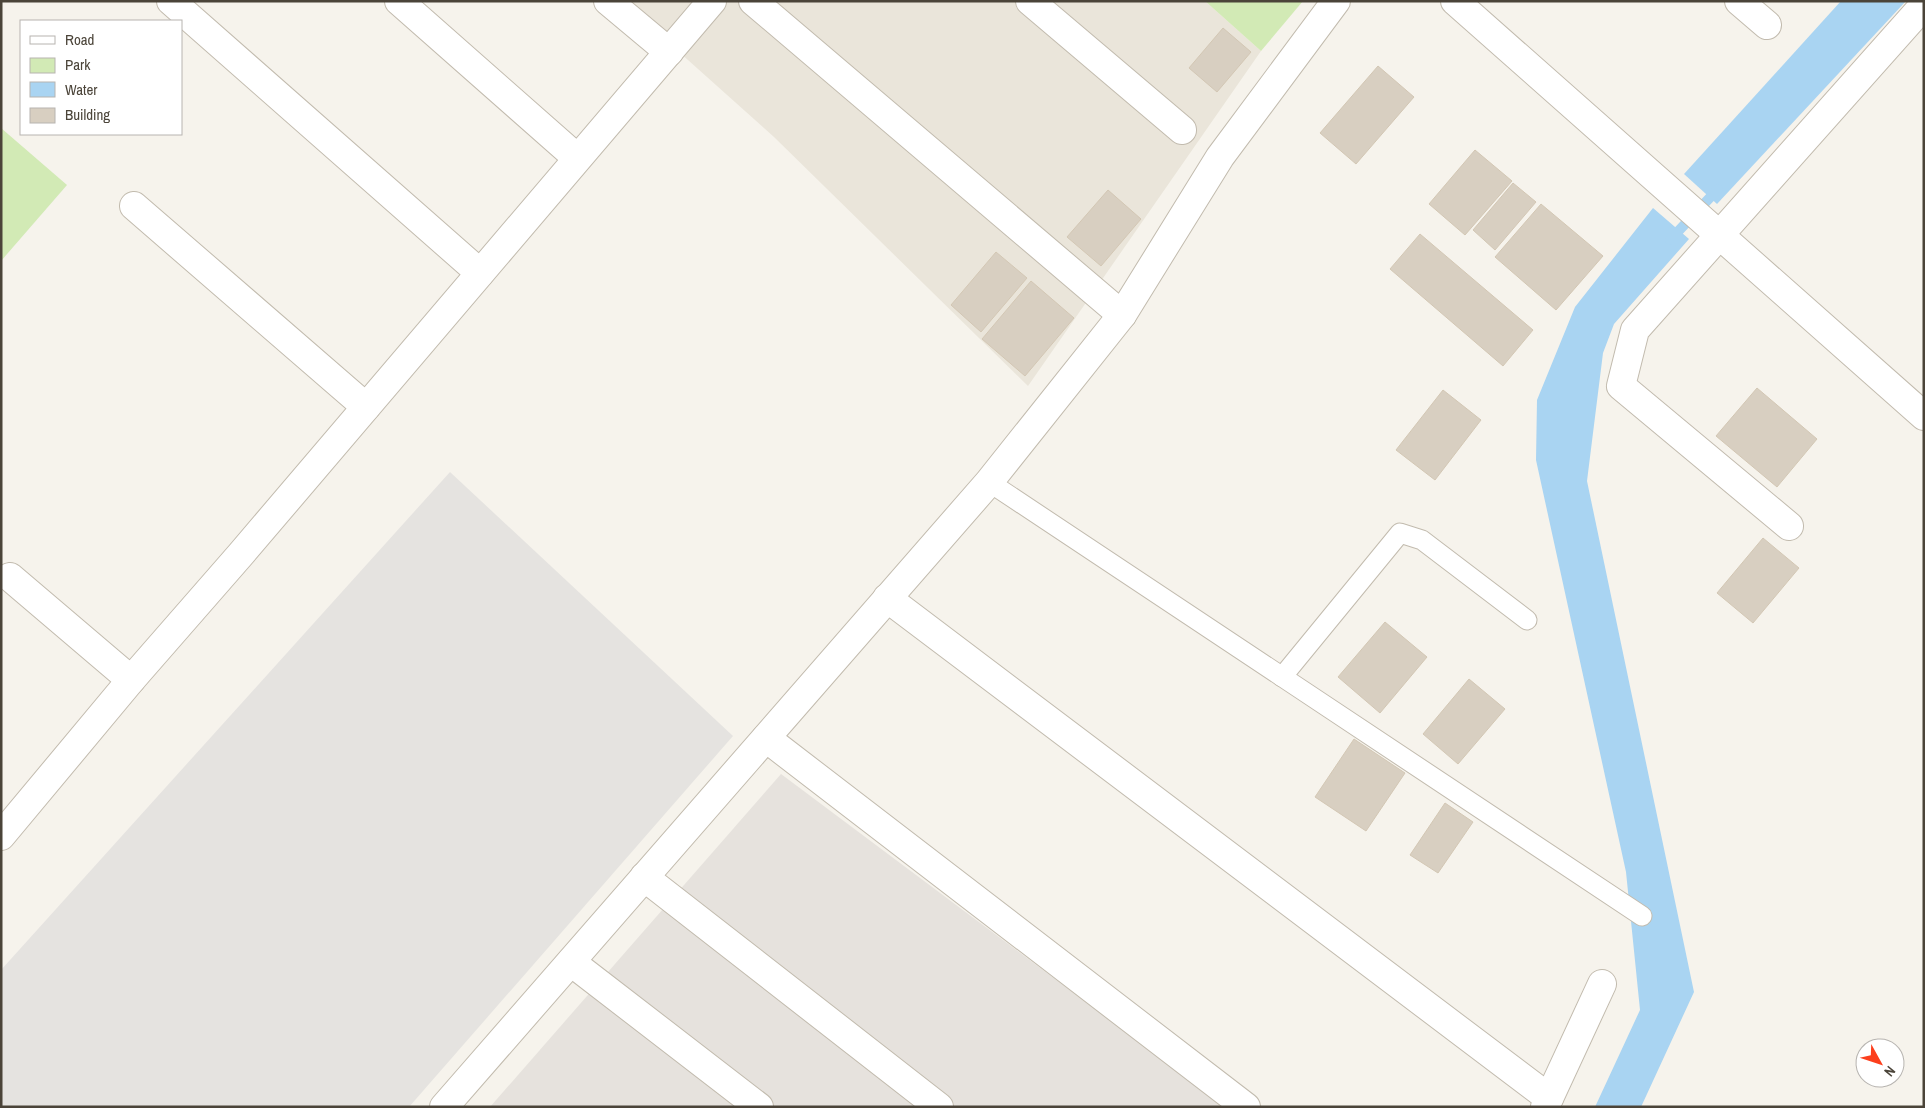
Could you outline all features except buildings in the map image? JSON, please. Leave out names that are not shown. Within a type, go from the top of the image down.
[{"type":"street","points":[[171,1],[480,273]]},
{"type":"street","points":[[399,1],[577,158]]},
{"type":"street","points":[[608,1],[669,52]]},
{"type":"street","points":[[6,820],[131,680],[712,1]]},
{"type":"street","points":[[753,1],[1122,315]]},
{"type":"street","points":[[1030,1],[1182,130]]},
{"type":"street","points":[[444,1107],[989,482],[1122,315],[1220,157],[1336,1]]},
{"type":"street","points":[[1455,1],[1924,416]]},
{"type":"street","points":[[1739,1],[1767,25]]},
{"type":"street","points":[[1789,526],[1621,386],[1635,330],[1924,5]]},
{"type":"street","points":[[134,206],[366,407]]},
{"type":"street","points":[[10,577],[131,680]]},
{"type":"street","points":[[887,598],[1547,1102],[1602,984]]},
{"type":"street","points":[[766,738],[1246,1107]]},
{"type":"street","points":[[644,878],[939,1107]]},
{"type":"street","points":[[571,962],[759,1107]]},
{"type":"lane","points":[[989,482],[1642,916]]},
{"type":"lane","points":[[1282,677],[1400,533],[1422,540],[1527,620]]},
{"type":"shaded area","points":[[622,1],[1205,1],[1261,51],[1028,386],[774,137]]},
{"type":"shaded area","points":[[450,472],[733,736],[409,1107],[1,1107],[1,970]]},
{"type":"shaded area","points":[[781,774],[1226,1107],[490,1107]]},
{"type":"green space","points":[[1205,1],[1303,1],[1261,51]]},
{"type":"green space","points":[[1,128],[67,185],[1,261]]},
{"type":"water","points":[[1841,1],[1906,1],[1717,204],[1684,174]]},
{"type":"water","points":[[1653,208],[1689,239],[1614,324],[1603,353],[1587,481],[1694,992],[1641,1107],[1595,1107],[1640,1010],[1626,872],[1536,460],[1537,400],[1575,307]]},
{"type":"waterway","points":[[1670,240],[1718,189]]}]
